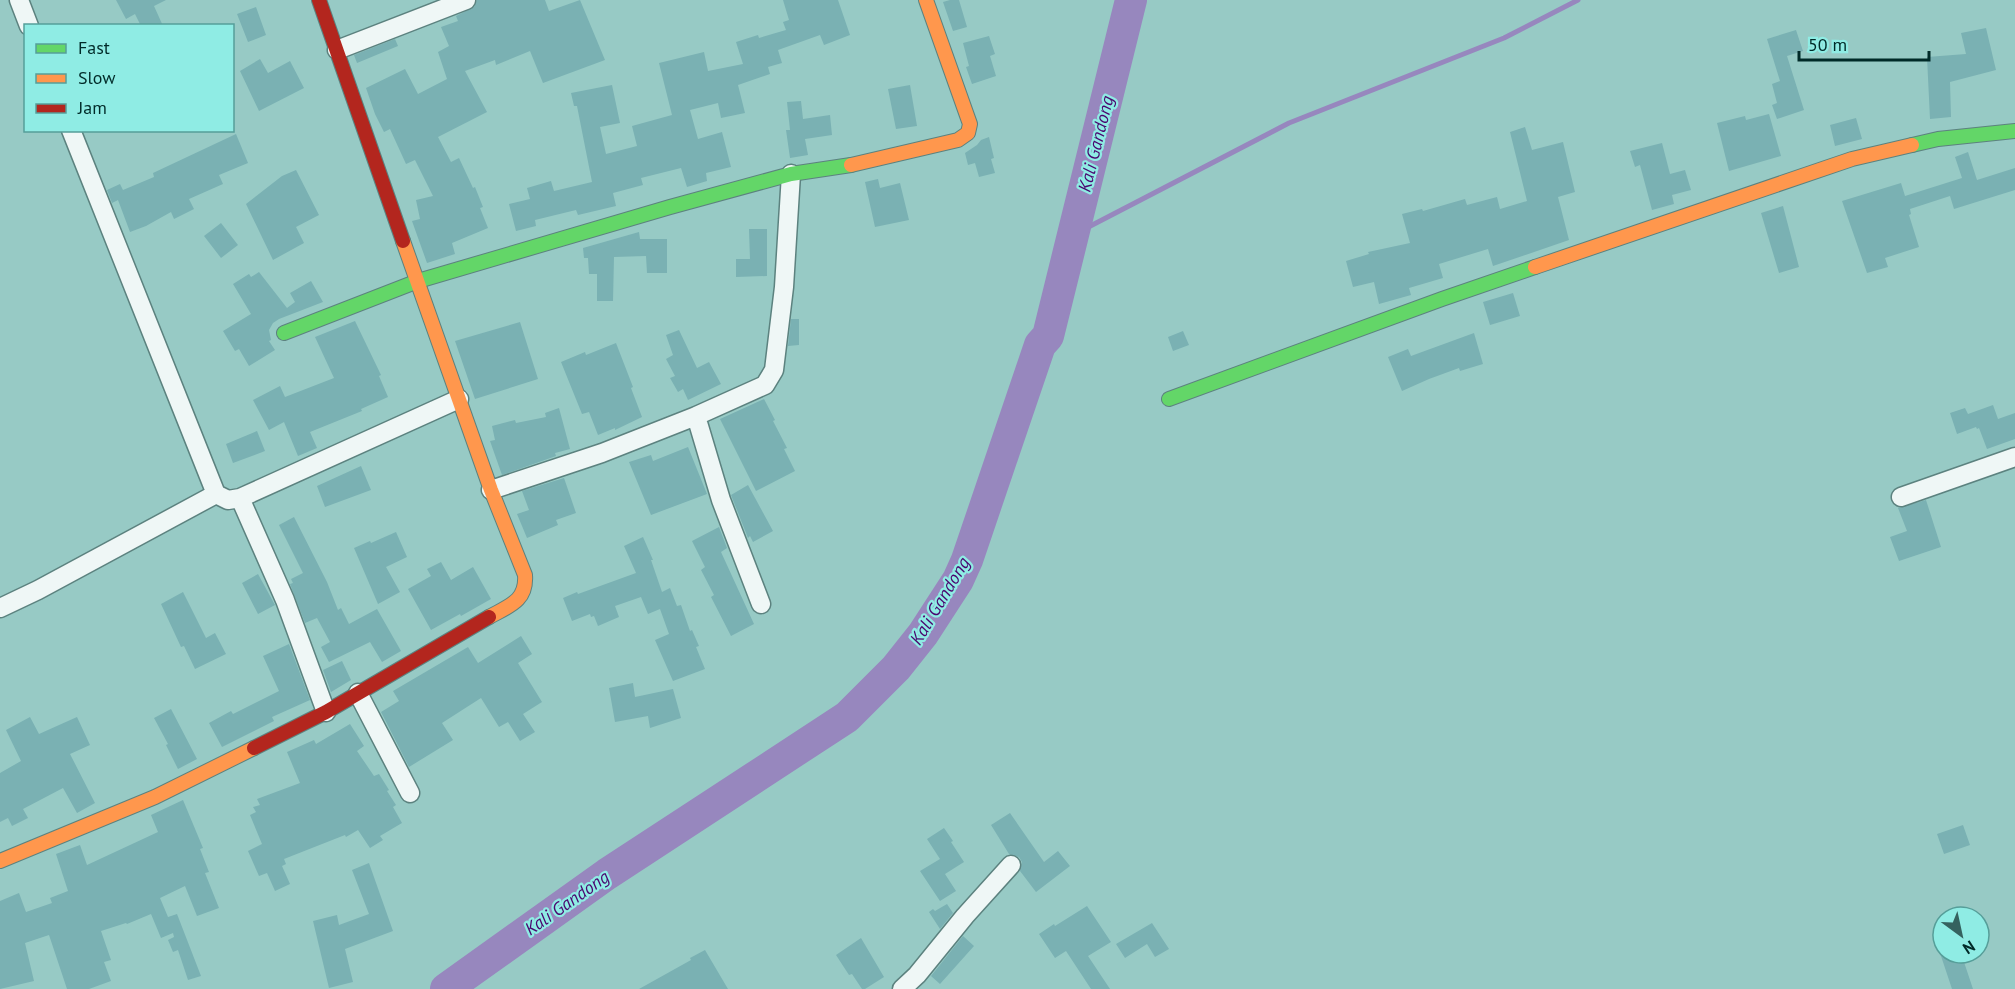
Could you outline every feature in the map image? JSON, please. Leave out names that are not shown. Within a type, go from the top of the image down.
[{"type":"street","points":[[19,0],[28,24]]},
{"type":"street","points":[[0,861],[155,797],[326,712],[509,606],[522,596],[526,585],[525,575],[491,490],[319,0]]},
{"type":"street","points":[[337,50],[465,0]]},
{"type":"street","points":[[284,333],[418,281],[791,174],[862,162],[958,140],[968,133],[970,124],[926,0]]},
{"type":"street","points":[[1169,399],[1442,298],[1852,159],[1938,139],[2015,131]]},
{"type":"street","points":[[72,132],[216,494],[228,500],[240,498],[459,399]]},
{"type":"street","points":[[491,490],[602,453],[696,416],[765,385],[774,370],[784,286],[791,174]]},
{"type":"street","points":[[696,416],[721,500],[761,604]]},
{"type":"street","points":[[1901,497],[2015,457]]},
{"type":"street","points":[[0,608],[39,590],[216,494]]},
{"type":"street","points":[[240,498],[285,600],[326,712]]},
{"type":"street","points":[[358,693],[410,793]]},
{"type":"street","points":[[902,989],[917,975],[964,916],[1011,865]]},
{"type":"building","points":[[116,0],[166,0],[154,6],[162,24],[140,24],[135,14],[126,19]]},
{"type":"building","points":[[477,0],[545,0],[549,11],[580,0],[605,60],[543,83],[530,51],[496,65],[495,60],[465,71],[487,112],[438,137],[451,162],[459,158],[473,188],[475,187],[488,228],[452,243],[455,254],[427,263],[412,221],[420,219],[416,200],[433,196],[415,160],[406,164],[390,129],[384,132],[366,88],[405,69],[418,94],[447,79],[438,52],[449,46],[441,27],[458,21],[456,16],[474,7]]},
{"type":"building","points":[[783,0],[838,0],[850,35],[824,45],[820,35],[778,50],[782,63],[768,67],[770,74],[738,85],[745,113],[721,118],[718,103],[690,110],[698,139],[722,132],[731,167],[706,173],[707,181],[687,187],[681,168],[641,178],[643,185],[613,193],[616,206],[578,215],[576,210],[535,220],[536,226],[516,231],[509,204],[530,199],[527,188],[551,181],[554,191],[592,182],[577,106],[574,106],[571,93],[612,85],[620,123],[600,127],[606,154],[637,146],[632,126],[672,115],[659,63],[704,52],[708,71],[743,64],[736,42],[786,30],[783,22],[789,20]]},
{"type":"building","points":[[959,0],[967,27],[953,31],[943,2]]},
{"type":"building","points":[[256,7],[266,35],[248,42],[237,14]]},
{"type":"building","points":[[1986,28],[1996,70],[1950,82],[1951,117],[1930,119],[1927,57],[1966,54],[1961,33]]},
{"type":"building","points":[[1796,30],[1803,51],[1787,56],[1804,110],[1777,119],[1772,105],[1777,103],[1772,84],[1780,81],[1767,39]]},
{"type":"building","points":[[989,36],[995,54],[990,56],[996,76],[972,84],[966,67],[969,66],[963,43]]},
{"type":"building","points":[[395,39],[398,46],[357,63],[354,55]]},
{"type":"building","points":[[260,59],[268,73],[290,61],[304,88],[259,111],[240,71]]},
{"type":"building","points":[[910,85],[917,126],[896,129],[888,89]]},
{"type":"building","points":[[801,101],[803,119],[830,115],[832,135],[805,139],[808,155],[790,158],[786,130],[790,130],[787,102]]},
{"type":"building","points":[[1769,114],[1781,156],[1729,171],[1717,123],[1745,116],[1746,120]]},
{"type":"building","points":[[1856,118],[1862,139],[1835,146],[1830,125]]},
{"type":"building","points":[[1525,127],[1532,150],[1563,142],[1575,192],[1558,197],[1569,240],[1493,266],[1488,249],[1439,264],[1443,278],[1409,288],[1411,295],[1379,304],[1374,282],[1353,287],[1346,261],[1369,254],[1368,252],[1410,243],[1402,214],[1422,209],[1423,211],[1465,199],[1467,205],[1497,197],[1500,209],[1527,201],[1510,132]]},
{"type":"building","points":[[236,134],[248,163],[219,175],[223,184],[189,199],[194,209],[174,219],[171,212],[130,232],[118,200],[112,203],[107,190],[120,184],[123,190],[154,177],[153,173]]},
{"type":"building","points":[[989,137],[995,173],[979,177],[975,163],[968,165],[965,153],[981,140]]},
{"type":"building","points":[[1662,143],[1670,174],[1685,170],[1691,190],[1672,195],[1674,204],[1652,210],[1640,165],[1635,167],[1630,151]]},
{"type":"building","points":[[1968,152],[1977,180],[2015,168],[2015,190],[1954,209],[1950,196],[1910,209],[1911,214],[1909,215],[1919,247],[1885,258],[1888,267],[1867,273],[1842,201],[1901,183],[1905,196],[1962,178],[1955,157]]},
{"type":"building","points":[[296,170],[319,215],[296,227],[304,243],[273,260],[246,204],[282,176]]},
{"type":"building","points":[[878,179],[880,188],[900,183],[909,220],[875,227],[865,182]]},
{"type":"building","points":[[1783,206],[1799,267],[1779,273],[1761,213]]},
{"type":"building","points":[[221,223],[238,245],[221,258],[204,236]]},
{"type":"building","points":[[749,229],[767,229],[767,276],[736,277],[736,259],[750,259]]},
{"type":"building","points":[[639,232],[640,239],[667,239],[667,273],[647,273],[646,256],[614,257],[613,301],[597,301],[597,274],[589,274],[588,258],[584,258],[583,248]]},
{"type":"building","points":[[259,272],[287,308],[295,302],[290,293],[311,281],[323,302],[273,323],[269,330],[271,340],[269,341],[275,350],[249,366],[239,349],[235,351],[223,331],[251,314],[233,284],[249,274],[251,277]]},
{"type":"building","points":[[1513,293],[1520,316],[1490,325],[1483,302]]},
{"type":"building","points":[[791,319],[799,319],[799,345],[788,346]]},
{"type":"building","points":[[355,321],[381,375],[379,376],[388,397],[361,409],[362,411],[310,432],[317,448],[298,456],[284,422],[269,430],[253,400],[280,386],[285,397],[334,378],[315,337]]},
{"type":"building","points":[[520,322],[538,379],[475,399],[455,341]]},
{"type":"building","points":[[679,330],[697,368],[709,362],[721,384],[688,400],[683,389],[678,392],[670,378],[675,376],[666,359],[673,355],[666,335]]},
{"type":"building","points":[[1183,331],[1189,345],[1173,351],[1168,337]]},
{"type":"building","points":[[1474,333],[1483,364],[1460,371],[1459,368],[1402,391],[1388,357],[1408,349],[1411,356]]},
{"type":"building","points":[[616,343],[642,417],[615,430],[615,428],[598,435],[589,412],[582,414],[561,362]]},
{"type":"building","points":[[764,399],[795,471],[756,491],[720,419]]},
{"type":"building","points":[[1993,405],[1998,419],[2015,413],[2015,439],[1987,449],[1979,428],[1957,434],[1950,413],[1965,408],[1968,414]]},
{"type":"building","points":[[559,408],[570,449],[502,475],[490,441],[495,440],[492,426],[515,420],[516,423],[546,417],[545,413]]},
{"type":"building","points":[[257,431],[265,451],[233,463],[226,444]]},
{"type":"building","points":[[688,447],[707,494],[651,515],[629,462],[651,455],[653,461]]},
{"type":"building","points":[[361,466],[371,490],[325,507],[317,486]]},
{"type":"building","points":[[564,478],[576,513],[556,520],[558,525],[527,538],[517,514],[529,510],[522,491]]},
{"type":"building","points":[[748,485],[773,531],[753,542],[750,536],[748,538],[731,495]]},
{"type":"building","points":[[1926,500],[1941,547],[1899,561],[1890,537],[1907,531],[1898,508]]},
{"type":"building","points":[[294,517],[327,582],[338,610],[341,608],[349,624],[377,609],[401,651],[382,662],[370,642],[329,662],[321,647],[330,642],[317,618],[305,623],[290,584],[293,583],[291,579],[303,573],[279,525]]},
{"type":"building","points":[[719,527],[727,548],[721,552],[754,624],[731,636],[711,597],[714,595],[701,570],[705,567],[692,541]]},
{"type":"building","points":[[396,532],[407,557],[386,567],[400,592],[378,604],[354,548]]},
{"type":"building","points":[[643,537],[653,560],[651,560],[662,592],[670,588],[677,606],[681,605],[690,631],[692,630],[699,646],[696,647],[705,669],[673,681],[655,640],[669,634],[660,609],[648,614],[641,597],[615,606],[619,617],[598,626],[594,616],[591,617],[590,614],[572,621],[563,598],[636,573],[624,546]]},
{"type":"building","points":[[441,562],[451,580],[473,567],[491,599],[431,630],[408,589],[431,576],[427,569]]},
{"type":"building","points":[[258,574],[275,605],[258,614],[242,583]]},
{"type":"building","points":[[183,592],[206,638],[215,633],[226,654],[195,669],[184,646],[181,647],[161,604]]},
{"type":"building","points":[[521,636],[532,654],[518,663],[542,702],[523,714],[535,732],[520,741],[508,722],[499,727],[481,698],[442,723],[453,740],[409,767],[381,712],[399,701],[393,691],[468,647],[478,663]]},
{"type":"building","points":[[289,644],[310,700],[272,717],[274,721],[222,747],[209,723],[279,691],[263,656]]},
{"type":"building","points":[[342,661],[351,680],[331,692],[323,670]]},
{"type":"building","points":[[633,683],[635,697],[673,689],[681,718],[650,728],[648,716],[615,722],[609,688]]},
{"type":"building","points":[[171,709],[197,759],[178,769],[154,718]]},
{"type":"building","points":[[30,717],[39,734],[77,717],[90,745],[70,754],[95,803],[77,813],[63,788],[23,809],[28,818],[12,826],[8,818],[0,822],[0,773],[21,761],[6,730]]},
{"type":"building","points":[[350,724],[364,746],[357,751],[374,776],[379,774],[389,790],[387,791],[396,805],[393,807],[402,823],[380,836],[383,840],[370,848],[358,830],[346,837],[345,835],[284,859],[286,864],[282,866],[290,884],[275,891],[267,873],[259,876],[248,851],[262,844],[250,815],[256,812],[253,807],[260,805],[257,799],[300,783],[287,752],[314,740],[316,744]]},
{"type":"building","points":[[183,800],[203,848],[200,849],[209,872],[205,873],[219,908],[197,916],[185,886],[160,898],[168,917],[177,914],[201,976],[188,980],[178,950],[173,952],[168,940],[174,937],[173,933],[161,938],[151,914],[101,931],[111,960],[104,962],[111,981],[89,989],[67,989],[49,935],[25,943],[34,981],[0,989],[0,901],[19,893],[26,912],[52,903],[50,898],[68,891],[56,854],[80,845],[87,865],[158,832],[151,815]]},
{"type":"building","points":[[1010,813],[1044,862],[1058,851],[1070,866],[1036,892],[1020,871],[1022,862],[1019,857],[1009,854],[991,825]]},
{"type":"building","points":[[1963,825],[1970,845],[1944,854],[1937,834]]},
{"type":"building","points":[[944,828],[964,862],[945,874],[956,891],[940,901],[920,871],[940,859],[927,839]]},
{"type":"building","points":[[369,863],[393,931],[345,949],[353,982],[329,988],[313,921],[337,915],[339,925],[369,914],[352,870]]},
{"type":"building","points":[[947,904],[953,913],[940,929],[929,912]]},
{"type":"building","points":[[1087,906],[1111,942],[1088,956],[1110,989],[1091,989],[1066,951],[1055,958],[1039,934]]},
{"type":"building","points":[[1152,923],[1169,949],[1155,957],[1147,944],[1125,958],[1116,944]]},
{"type":"building","points":[[963,936],[974,946],[940,984],[931,976]]},
{"type":"building","points":[[861,938],[884,977],[865,989],[862,989],[852,974],[849,975],[836,955]]},
{"type":"building","points":[[705,950],[728,989],[639,989],[691,960],[690,958]]},
{"type":"building","points":[[1944,965],[1965,965],[1973,989],[1952,989]]},
{"type":"waterway","name":"Kali Gandong","points":[[446,989],[607,874],[847,717],[896,668],[923,634],[958,580],[967,560],[1040,345],[1048,336],[1131,0]]},
{"type":"waterway","points":[[1073,235],[1289,123],[1504,38],[1578,0]]},
{"type":"traffic: fast","points":[[1912,145],[1938,139],[2015,131]]},
{"type":"traffic: fast","points":[[284,333],[418,281],[791,174],[851,165]]},
{"type":"traffic: fast","points":[[1169,399],[1535,267]]},
{"type":"traffic: slow","points":[[851,165],[958,140],[968,133],[970,124],[926,0]]},
{"type":"traffic: slow","points":[[1535,267],[1852,159],[1912,145]]},
{"type":"traffic: slow","points":[[403,241],[491,490],[525,575],[525,584],[520,597],[510,606],[489,617]]},
{"type":"traffic: slow","points":[[0,861],[155,797],[254,748]]},
{"type":"traffic: jam","points":[[319,0],[403,241]]},
{"type":"traffic: jam","points":[[254,748],[326,712],[489,617]]}]
